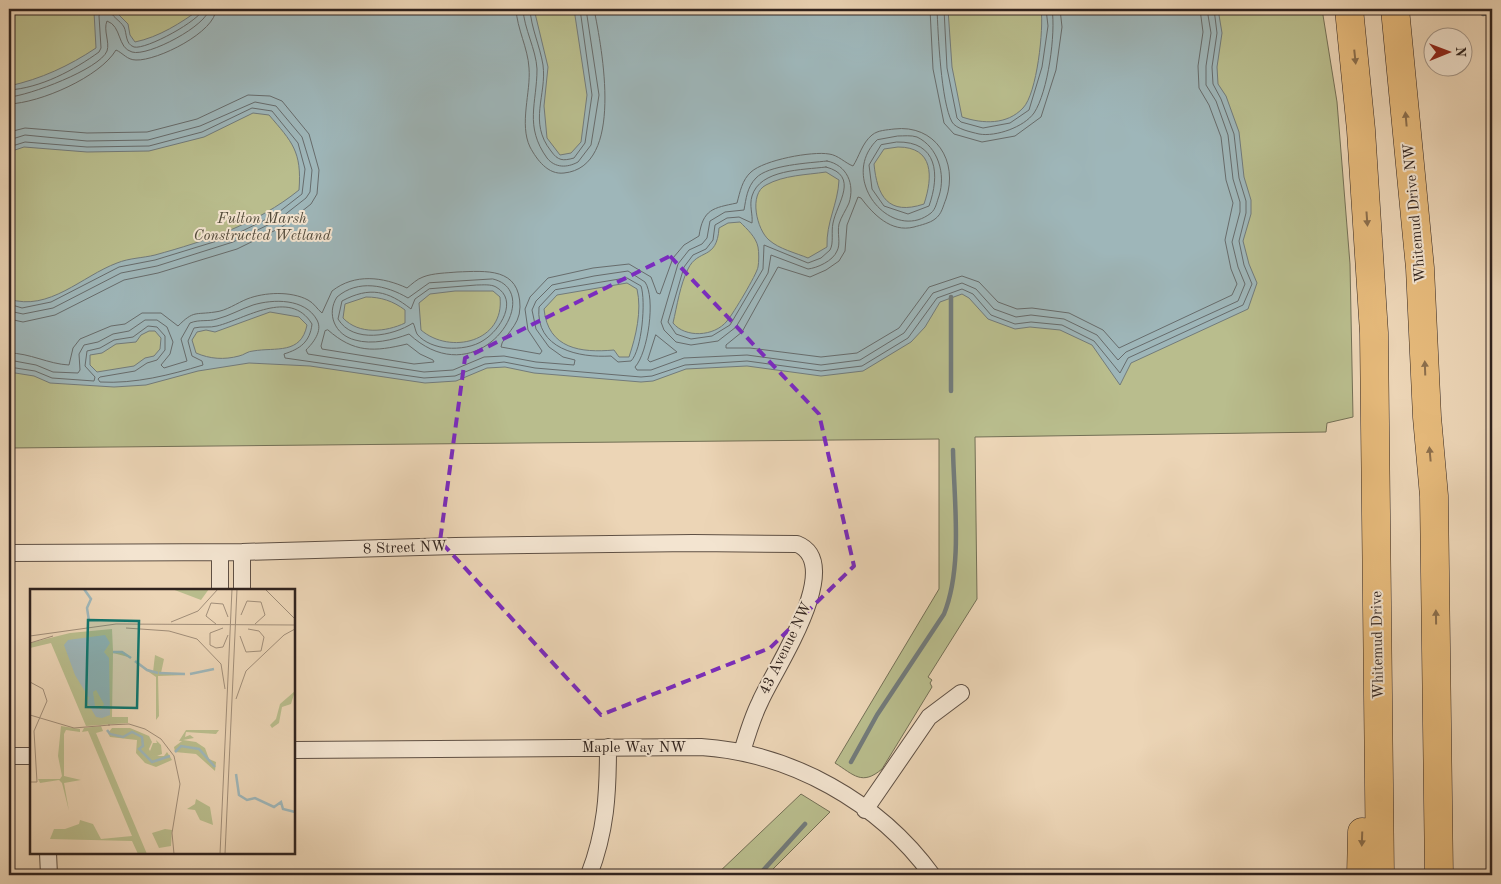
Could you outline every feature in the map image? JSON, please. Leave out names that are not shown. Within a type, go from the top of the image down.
[{"type":"highway","name":"Whitemud Drive","points":[[1349,9],[1357,78],[1370,266],[1374,416],[1380,875]]},
{"type":"highway","name":"Whitemud Drive NW","points":[[1395,9],[1420,268],[1427,417],[1434,496],[1437,648]]},
{"type":"highway","points":[[1361,875],[1374,476]]},
{"type":"highway","points":[[1437,648],[1439,875]]},
{"type":"highway","points":[[1437,648],[1451,793],[1454,875]]},
{"type":"street","name":"8 Street NW","points":[[9,553],[220,553],[455,546],[693,543],[781,543],[801,546]]},
{"type":"street","name":"43 Avenue NW","points":[[742,752],[760,700],[800,624],[811,593],[814,575],[812,562],[808,550],[801,546]]},
{"type":"street","points":[[242,552],[242,589]]},
{"type":"street","points":[[220,553],[220,589]]},
{"type":"street","points":[[865,810],[929,716],[961,693]]},
{"type":"street","points":[[590,875],[602,838],[606,817],[608,747]]},
{"type":"street","name":"Maple Way NW","points":[[295,750],[701,747],[742,752],[800,770],[842,792],[900,838],[932,875]]},
{"type":"street","points":[[9,756],[30,756]]},
{"type":"street","points":[[48,854],[48,875]]},
{"type":"highlighted area","points":[[670,256],[819,414],[854,566],[770,648],[601,715],[440,541],[465,358]]},
{"type":"green space","name":"Fulton Marsh Constructed Wetland","points":[[9,9],[1322,9],[1337,102],[1350,264],[1353,417],[1327,423],[1326,432],[975,437],[977,599],[928,677],[932,680],[930,683],[932,687],[882,769],[869,777],[858,777],[835,763],[939,589],[939,439],[9,448]]},
{"type":"green space","points":[[801,794],[830,812],[767,875],[716,875]]},
{"type":"water","name":"Fulton Marsh Constructed Wetland","points":[[101,9],[113,9],[128,24],[130,35],[135,42],[153,37],[169,29],[200,9],[534,9],[548,67],[544,106],[547,138],[560,155],[571,153],[581,142],[587,95],[574,9],[948,9],[952,67],[962,117],[994,122],[1017,114],[1028,101],[1036,76],[1042,18],[1041,9],[1218,9],[1222,33],[1217,67],[1218,84],[1226,96],[1239,132],[1244,177],[1251,200],[1251,214],[1243,241],[1249,264],[1257,283],[1248,309],[1131,363],[1120,385],[1092,345],[1060,330],[1030,327],[1015,329],[988,319],[969,298],[962,294],[940,302],[925,327],[911,342],[863,371],[821,376],[747,366],[686,369],[653,381],[641,382],[534,373],[505,367],[487,368],[456,381],[425,383],[310,366],[249,363],[198,371],[146,385],[114,387],[50,383],[34,376],[9,372],[9,299],[24,302],[52,297],[117,263],[155,255],[212,237],[266,213],[299,190],[299,166],[294,148],[269,115],[253,113],[204,137],[149,151],[87,152],[24,147],[9,152],[9,86],[32,80],[54,71],[76,61],[96,48],[94,12]],"holes":[[[910,148],[919,152],[928,165],[929,174],[929,184],[924,204],[901,207],[887,201],[878,185],[874,164],[884,149]],[[826,172],[839,180],[837,197],[828,229],[827,247],[808,258],[773,243],[765,235],[758,221],[756,204],[760,190],[766,185],[788,177]],[[740,222],[757,243],[759,254],[758,267],[754,277],[727,321],[715,330],[707,333],[700,334],[685,331],[673,323],[683,282],[692,263],[715,245],[719,228],[728,223]],[[627,283],[637,289],[639,306],[636,332],[629,357],[619,357],[614,350],[578,349],[568,346],[552,333],[544,309],[557,295]],[[455,291],[493,291],[500,297],[499,312],[494,325],[485,334],[473,340],[460,342],[446,342],[433,338],[421,330],[419,303],[430,294]],[[366,297],[387,300],[405,310],[405,323],[381,330],[357,327],[343,318],[345,304]],[[270,312],[299,317],[307,325],[304,335],[299,341],[286,348],[251,351],[228,358],[212,358],[196,353],[192,340],[197,332],[206,330],[215,332]],[[149,331],[155,331],[161,338],[160,349],[154,356],[145,358],[134,366],[97,372],[90,365],[90,355],[102,353],[116,344],[136,342],[141,335]]]},
{"type":"waterway","points":[[1483,14],[1492,12]]},
{"type":"waterway","points":[[951,297],[951,391]]},
{"type":"waterway","points":[[851,762],[877,715],[944,614],[950,596],[954,576],[956,534],[953,450]]},
{"type":"waterway","points":[[759,875],[805,824]]}]
